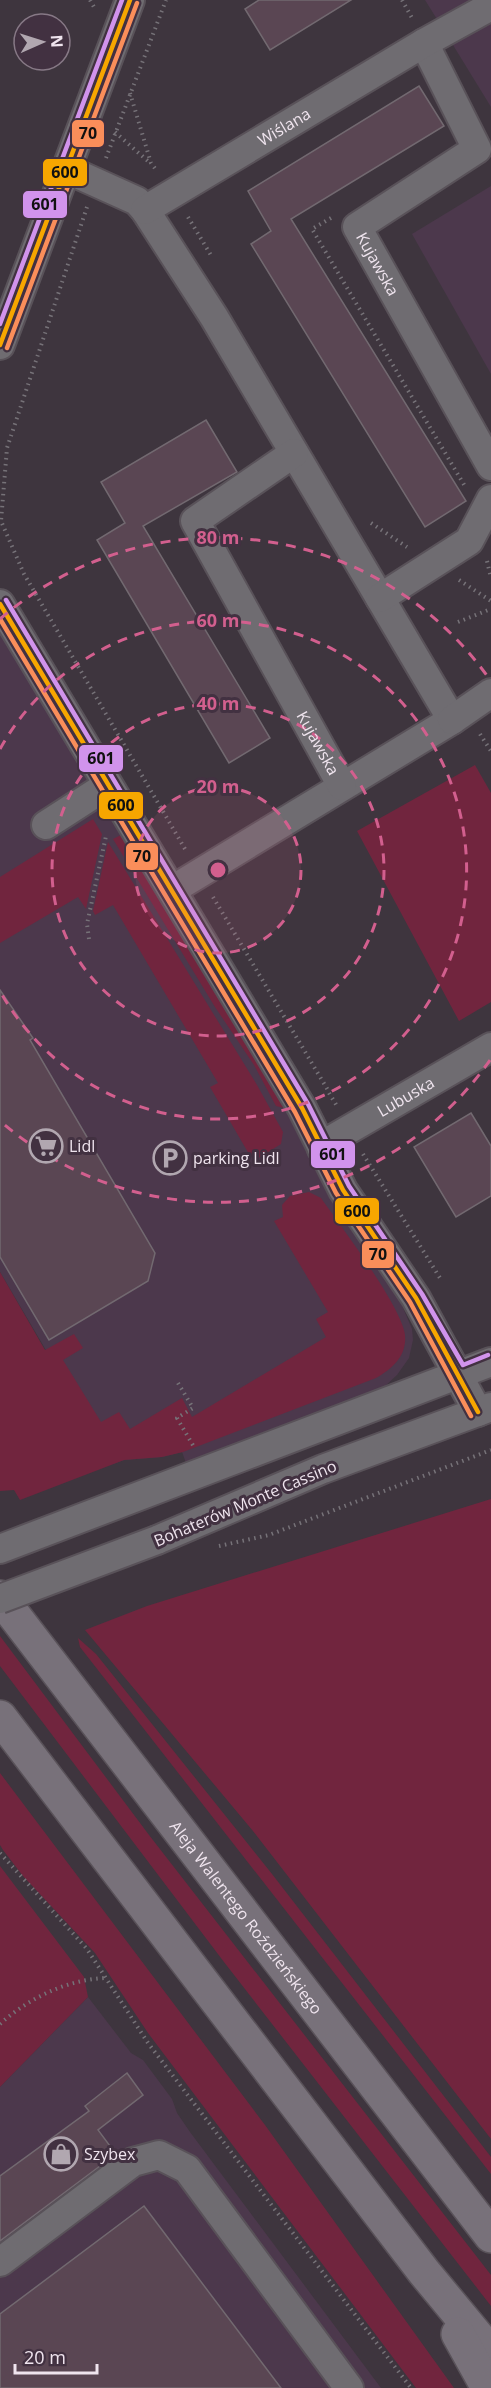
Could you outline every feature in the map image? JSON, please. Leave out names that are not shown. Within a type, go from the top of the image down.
[{"type":"highway","name":"Aleja Walentego Roździeńskiego","points":[[0,1598],[491,2236]]},
{"type":"highway","points":[[0,1718],[424,2272],[491,2353]]},
{"type":"highway","points":[[424,2272],[488,2388]]},
{"type":"street","points":[[0,345],[130,0]]},
{"type":"street","name":"Wiślana","points":[[145,210],[420,34],[491,6]]},
{"type":"street","name":"Kujawska","points":[[420,34],[477,149],[357,227],[491,466]]},
{"type":"street","points":[[66,169],[137,201],[145,210],[214,317],[452,720]]},
{"type":"street","name":"Kujawska","points":[[294,453],[195,521],[342,786]]},
{"type":"street","points":[[380,598],[469,541],[491,499]]},
{"type":"street","points":[[0,604],[296,1098],[343,1190],[416,1298],[460,1374],[485,1409]]},
{"type":"street","name":"Kujawska","points":[[172,890],[452,720],[491,693]]},
{"type":"street","points":[[46,825],[108,785]]},
{"type":"street","name":"Lubuska","points":[[322,1149],[336,1137],[491,1047]]},
{"type":"street","points":[[0,1549],[491,1362]]},
{"type":"street","name":"Bohaterów Monte Cassino","points":[[0,1598],[157,1540],[323,1469],[485,1409]]},
{"type":"street","points":[[0,2262],[133,2162],[159,2155],[187,2169],[349,2388]]},
{"type":"path","points":[[90,0],[94,7]]},
{"type":"path","points":[[166,0],[97,182],[7,448],[1,521],[24,574],[330,1092]]},
{"type":"path","points":[[402,0],[420,34]]},
{"type":"path","points":[[130,93],[151,163]]},
{"type":"path","points":[[115,132],[151,163],[173,193],[216,264]]},
{"type":"path","points":[[368,517],[374,527],[435,563],[491,601]]},
{"type":"path","points":[[458,622],[491,609]]},
{"type":"path","points":[[89,939],[87,924],[106,836]]},
{"type":"path","points":[[360,1150],[440,1278]]},
{"type":"path","points":[[178,1383],[193,1408],[177,1418],[187,1436]]},
{"type":"path","points":[[209,1550],[275,1532],[491,1450]]},
{"type":"path","points":[[0,1853],[22,1880],[87,1948],[148,2043],[411,2388]]},
{"type":"path","points":[[0,2024],[16,2009],[59,1988],[90,1979],[106,1978]]},
{"type":"shaded area","points":[[425,0],[491,0],[491,107],[445,32]]},
{"type":"shaded area","points":[[491,186],[491,374],[412,234]]},
{"type":"shaded area","points":[[0,632],[293,1123],[330,1198],[401,1303],[412,1329],[413,1340],[409,1358],[397,1375],[384,1387],[186,1463],[182,1452],[162,1457],[124,1460],[113,1464],[0,1272]]},
{"type":"shaded area","points":[[475,765],[491,793],[491,1002],[459,1021],[357,831]]},
{"type":"shaded area","points":[[93,819],[102,834],[86,909],[78,897],[0,943],[0,877]]},
{"type":"shaded area","points":[[121,835],[284,1108],[276,1106],[254,1065],[215,1007],[113,839]]},
{"type":"shaded area","points":[[108,842],[257,1085],[283,1132],[281,1144],[257,1159],[249,1154],[210,1087],[218,1083],[113,905],[95,915],[93,911]]},
{"type":"shaded area","points":[[309,1192],[321,1198],[342,1227],[382,1286],[401,1322],[405,1335],[404,1349],[393,1366],[376,1378],[183,1452],[162,1457],[124,1460],[20,1500],[14,1490],[0,1491],[0,1272],[45,1350],[74,1334],[83,1348],[63,1360],[101,1422],[119,1412],[130,1429],[182,1398],[192,1417],[326,1337],[316,1319],[328,1312],[274,1221],[283,1217],[282,1205],[290,1196]]},
{"type":"shaded area","points":[[491,1499],[491,2139],[253,1831],[85,1630],[147,1606]]},
{"type":"shaded area","points":[[0,1636],[149,1835],[491,2275],[491,2306],[224,1962],[0,1666]]},
{"type":"shaded area","points":[[78,1638],[96,1654],[272,1874],[491,2157],[491,2174],[80,1647]]},
{"type":"shaded area","points":[[0,1773],[265,2125],[454,2388],[416,2388],[148,2033],[95,1953],[23,1876],[3,1850],[0,1845]]},
{"type":"shaded area","points":[[0,1866],[84,1977],[88,1997],[0,2087]]},
{"type":"shaded area","points":[[88,1997],[131,2053],[143,2060],[172,2099],[177,2113],[190,2132],[381,2388],[0,2388],[0,2087]]},
{"type":"building","points":[[259,0],[351,0],[270,50],[245,9]]},
{"type":"building","points":[[419,86],[444,126],[291,219],[466,501],[425,527],[251,244],[271,231],[248,191]]},
{"type":"building","points":[[206,420],[237,472],[143,526],[270,738],[229,763],[97,540],[125,523],[101,482]]},
{"type":"building","name":"Lidl","points":[[0,990],[33,1038],[30,1040],[155,1253],[148,1281],[49,1340],[0,1257]]},
{"type":"building","points":[[471,1113],[491,1146],[491,1196],[456,1217],[414,1147]]},
{"type":"building","points":[[127,2073],[143,2095],[98,2130],[116,2154],[0,2241],[0,2176],[89,2111],[85,2106]]},
{"type":"building","points":[[144,2206],[281,2388],[0,2388],[0,2314]]},
{"type":"transit line","name":"601","points":[[0,324],[122,0]]},
{"type":"transit line","name":"600","points":[[0,345],[130,0]]},
{"type":"transit line","name":"70","points":[[7,348],[137,3]]},
{"type":"transit line","name":"601","points":[[6,600],[308,1104],[349,1186],[422,1294],[463,1365],[488,1355]]},
{"type":"transit line","name":"600","points":[[0,604],[302,1108],[343,1190],[416,1298],[478,1412]]},
{"type":"transit line","name":"70","points":[[0,619],[295,1112],[336,1193],[410,1302],[471,1416]]},
{"type":"place","name":"Lidl","points":[[46,1146]]},
{"type":"place","name":"parking Lidl","points":[[170,1158]]},
{"type":"place","name":"Szybex","points":[[61,2154]]}]
